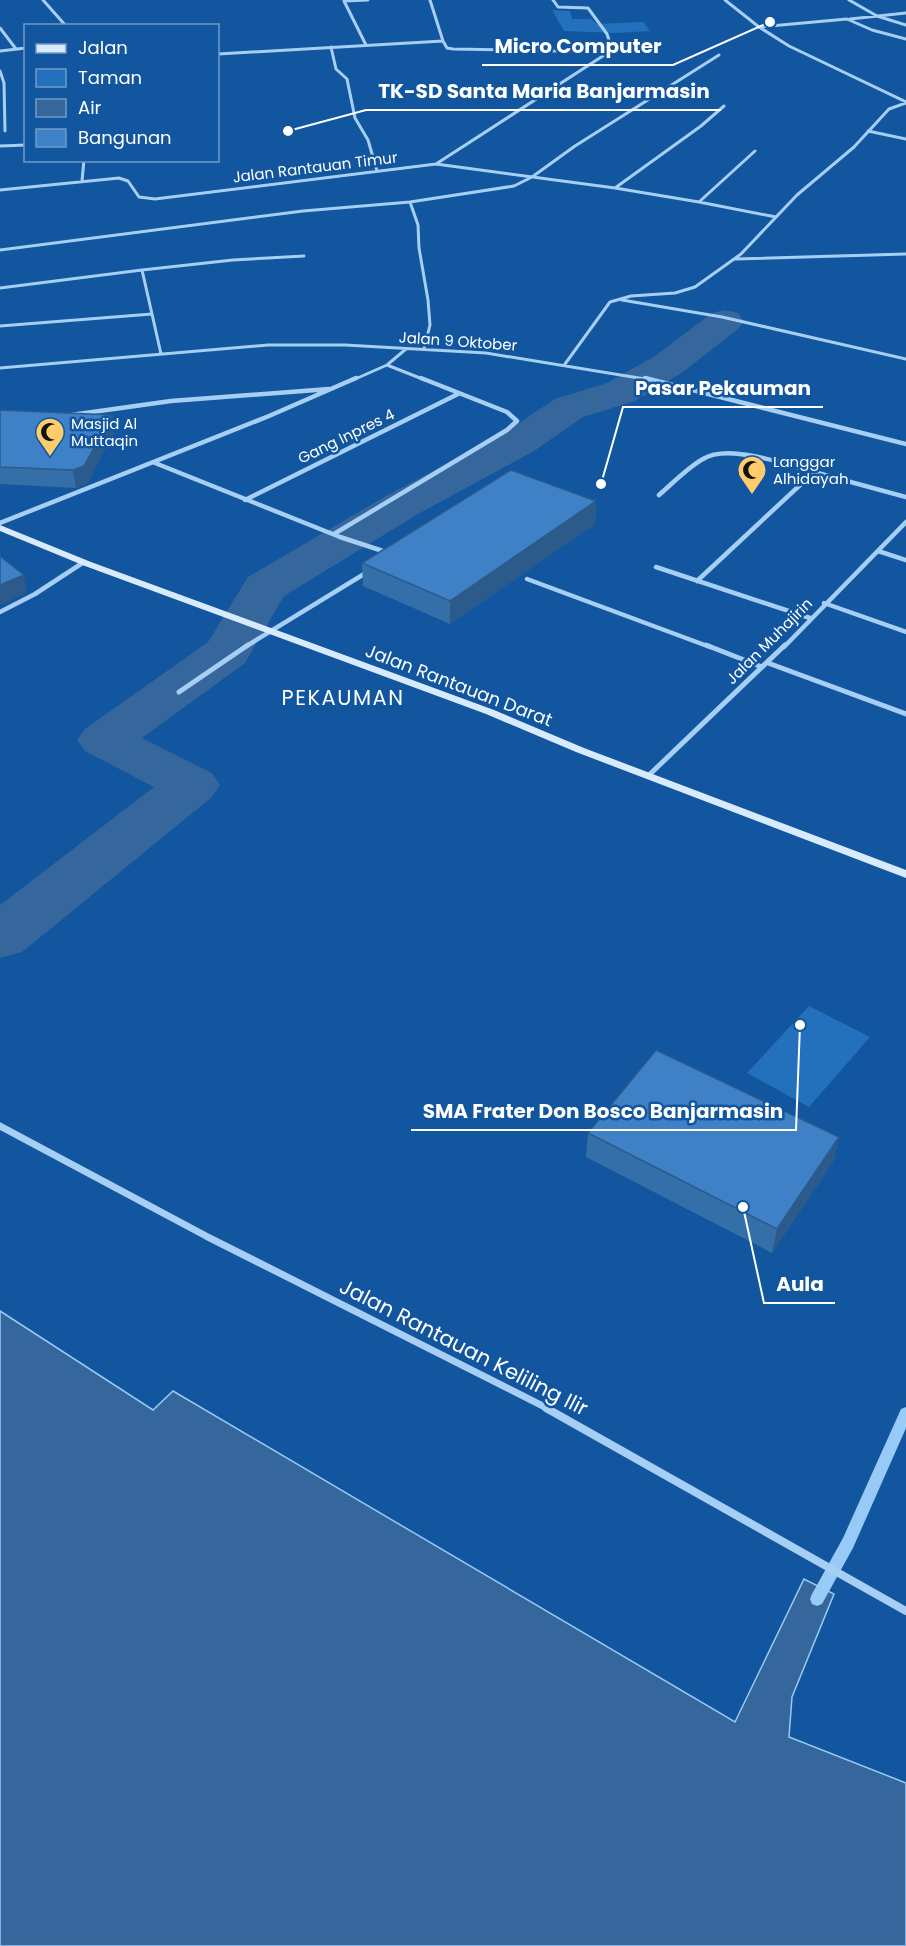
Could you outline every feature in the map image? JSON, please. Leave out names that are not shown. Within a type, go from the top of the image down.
[{"type":"main road","name":"Jalan Rantauan Darat","points":[[0,528],[84,562],[490,712],[580,750],[906,874]]},
{"type":"street","points":[[43,0],[64,24]]},
{"type":"street","points":[[366,45],[344,1],[368,0]]},
{"type":"street","points":[[430,0],[447,48],[609,52],[612,49],[612,42],[588,8],[558,7],[553,0]]},
{"type":"street","points":[[725,0],[759,27],[789,46],[906,103]]},
{"type":"street","points":[[849,0],[877,16],[906,25]]},
{"type":"street","points":[[759,27],[906,13]]},
{"type":"street","points":[[847,19],[872,30],[906,39]]},
{"type":"street","points":[[0,28],[16,49]]},
{"type":"street","points":[[219,54],[443,40]]},
{"type":"street","points":[[331,47],[336,69],[347,79],[355,118],[368,140],[377,171]]},
{"type":"street","points":[[0,51],[24,48]]},
{"type":"street","name":"Jalan Rantauan Timur","points":[[0,190],[119,178],[128,181],[139,197],[155,198],[436,164],[609,52]]},
{"type":"street","points":[[0,250],[303,211],[410,202],[501,189],[532,177],[575,146],[719,55]]},
{"type":"street","points":[[0,71],[4,83],[5,131]]},
{"type":"street","points":[[565,364],[607,304],[615,299],[648,293],[687,292],[735,259],[797,195],[854,147],[889,109],[906,103]]},
{"type":"street","points":[[615,188],[701,126],[724,106]]},
{"type":"street","points":[[868,131],[906,139]]},
{"type":"street","points":[[0,146],[24,145]]},
{"type":"street","points":[[699,202],[755,151]]},
{"type":"street","points":[[82,181],[84,162]]},
{"type":"street","points":[[436,164],[615,188],[776,217]]},
{"type":"street","points":[[410,202],[416,213],[428,300],[430,325],[424,349]]},
{"type":"street","points":[[735,259],[906,254]]},
{"type":"street","points":[[0,288],[233,260],[304,256]]},
{"type":"street","points":[[142,270],[161,354]]},
{"type":"street","points":[[615,299],[722,317],[906,359]]},
{"type":"street","points":[[0,326],[152,314]]},
{"type":"street","name":"Jalan 9 Oktober","points":[[0,368],[223,348],[296,345],[486,353],[632,375],[906,444]]},
{"type":"street","points":[[0,523],[154,463],[387,365],[406,349]]},
{"type":"street","points":[[334,534],[515,425],[517,421],[507,412],[387,365]]},
{"type":"street","points":[[68,415],[171,401],[333,388]]},
{"type":"street","name":"Gang Inpres 4","points":[[245,500],[459,394]]},
{"type":"street","points":[[659,495],[704,458],[711,455],[756,458],[906,497]]},
{"type":"street","points":[[154,463],[340,537],[395,555],[386,561]]},
{"type":"street","points":[[697,581],[814,472]]},
{"type":"street","name":"Jalan Muhajirin","points":[[648,776],[768,663],[824,603],[906,522]]},
{"type":"street","points":[[878,551],[906,560]]},
{"type":"street","points":[[0,612],[36,594],[84,562]]},
{"type":"street","points":[[179,692],[270,630],[378,566]]},
{"type":"street","points":[[656,567],[810,618]]},
{"type":"street","points":[[527,579],[633,616],[762,667]]},
{"type":"street","points":[[824,603],[906,632]]},
{"type":"street","points":[[768,663],[906,714]]},
{"type":"street","name":"Jalan Rantauan Keliling Ilir","points":[[0,1126],[206,1236],[580,1425],[906,1611]]},
{"type":"green space","points":[[552,10],[570,11],[572,19],[591,19],[597,24],[643,22],[650,31],[616,33],[564,31]]},
{"type":"green space","points":[[809,1006],[870,1037],[809,1107],[747,1073]]},
{"type":"water","points":[[0,1311],[153,1410],[173,1391],[735,1722],[804,1579],[834,1594],[792,1697],[789,1737],[906,1783],[906,1946],[0,1946]]},
{"type":"building","name":"Masjid Al Muttaqin","points":[[0,410],[112,415],[84,466],[73,470],[0,467]]},
{"type":"building","points":[[511,470],[596,501],[450,601],[362,563]]},
{"type":"building","points":[[0,556],[24,575],[0,585]]},
{"type":"building","points":[[656,1050],[839,1137],[777,1229],[588,1133]]},
{"type":"waterway","points":[[0,937],[192,785],[104,740],[227,652],[265,587],[402,505],[519,442],[569,408],[621,392],[669,364],[725,321]]},
{"type":"waterway","points":[[817,1599],[848,1543],[906,1413]]},
{"type":"place","name":"Micro Computer","points":[[770,22]]},
{"type":"place","name":"TK-SD Santa Maria Banjarmasin","points":[[288,131]]},
{"type":"place","name":"Masjid Al Muttaqin","points":[[50,458]]},
{"type":"place","name":"Pasar Pekauman","points":[[601,484]]},
{"type":"place","name":"Langgar Alhidayah","points":[[752,496]]},
{"type":"place","name":"SMA Frater Don Bosco Banjarmasin","points":[[800,1025]]},
{"type":"place","name":"Aula","points":[[743,1207]]},
{"type":"district","name":"PEKAUMAN","points":[[343,697]]}]
